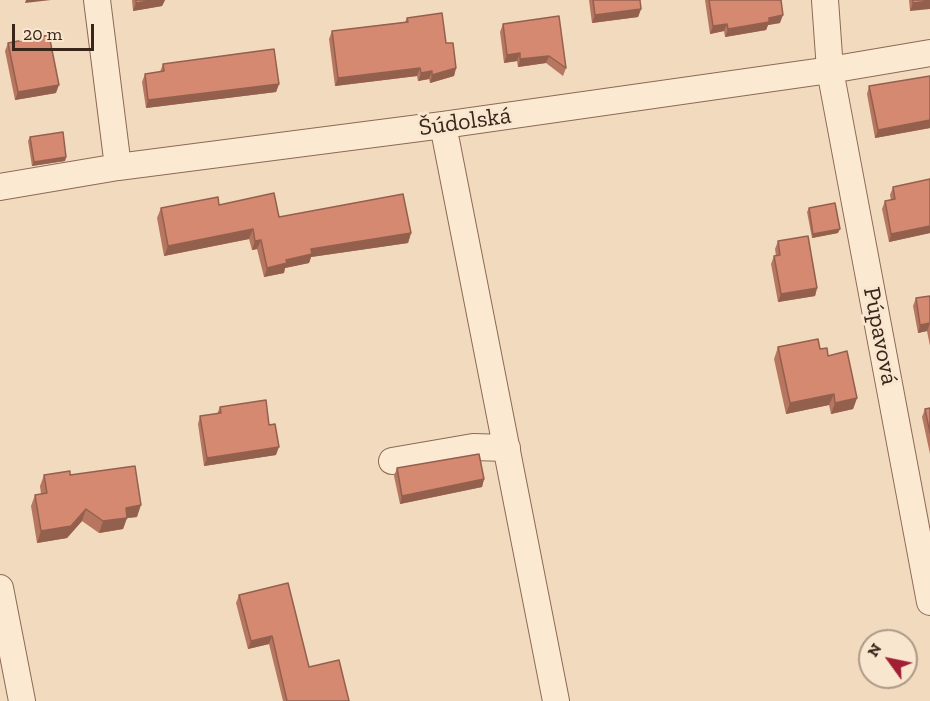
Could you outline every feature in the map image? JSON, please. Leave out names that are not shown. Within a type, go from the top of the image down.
[{"type":"street","points":[[97,0],[118,167]]},
{"type":"street","name":"Púpavová","points":[[825,0],[830,70],[930,602]]},
{"type":"street","name":"Šúdolská","points":[[0,187],[118,167],[443,125],[830,70],[930,53]]},
{"type":"street","points":[[443,125],[556,701]]},
{"type":"street","points":[[392,462],[473,447],[507,448]]},
{"type":"street","points":[[0,588],[22,701]]},
{"type":"building","points":[[136,0],[155,0],[136,3]]},
{"type":"building","points":[[593,0],[640,0],[641,9],[595,15]]},
{"type":"building","points":[[709,0],[781,0],[783,15],[769,18],[769,22],[728,29],[727,24],[713,26]]},
{"type":"building","points":[[913,0],[930,0],[930,1],[913,3]]},
{"type":"building","points":[[442,13],[446,43],[453,43],[456,68],[432,75],[432,71],[421,73],[420,68],[338,78],[332,31],[408,22],[407,18]]},
{"type":"building","points":[[559,16],[566,68],[549,56],[520,59],[520,53],[507,55],[503,24]]},
{"type":"building","points":[[49,35],[59,85],[18,92],[8,43]]},
{"type":"building","points":[[274,49],[279,84],[148,100],[145,74],[164,71],[163,64]]},
{"type":"building","points":[[930,76],[930,120],[878,130],[869,86]]},
{"type":"building","points":[[63,132],[66,157],[34,162],[30,137]]},
{"type":"building","points":[[930,179],[930,226],[891,234],[885,201],[895,199],[893,187]]},
{"type":"building","points":[[274,193],[279,217],[403,194],[411,233],[311,249],[312,254],[286,260],[287,263],[267,268],[261,240],[255,241],[253,229],[168,246],[161,208],[218,197],[219,205]]},
{"type":"building","points":[[835,203],[840,229],[813,234],[809,208]]},
{"type":"building","points":[[808,236],[817,288],[781,294],[774,256],[780,255],[778,241]]},
{"type":"building","points":[[930,296],[930,323],[920,325],[916,298]]},
{"type":"building","points":[[818,339],[820,349],[827,348],[828,356],[847,351],[857,398],[835,403],[834,394],[790,403],[778,347]]},
{"type":"building","points":[[266,400],[269,425],[275,424],[279,447],[207,458],[200,416],[221,413],[220,407]]},
{"type":"building","points":[[930,408],[930,433],[925,409]]},
{"type":"building","points":[[479,454],[484,479],[402,496],[397,468]]},
{"type":"building","points":[[135,466],[141,505],[126,508],[127,518],[103,521],[86,509],[71,526],[41,531],[35,495],[47,493],[44,475],[70,471],[70,475]]},
{"type":"building","points":[[288,583],[309,667],[339,660],[349,701],[287,701],[272,636],[251,641],[239,595]]}]
